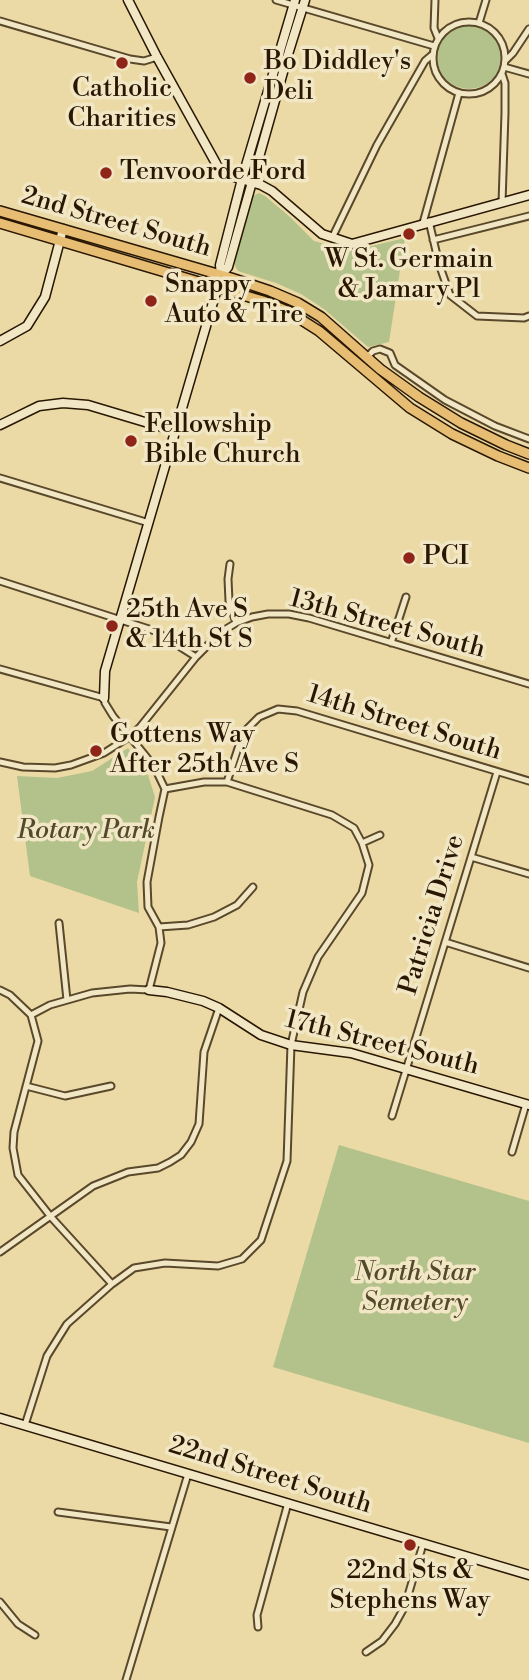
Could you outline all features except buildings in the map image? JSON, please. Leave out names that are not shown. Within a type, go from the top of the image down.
[{"type":"main road","name":"2nd Street South","points":[[0,211],[221,275],[298,303],[321,317],[380,369],[419,397],[461,424],[529,454]]},
{"type":"main road","name":"2nd Street South","points":[[0,223],[218,287],[289,312],[319,331],[410,408],[455,435],[529,468]]},
{"type":"street","points":[[128,0],[218,167],[231,176],[272,191],[321,234],[352,244],[529,195]]},
{"type":"street","points":[[276,0],[299,3],[434,46]]},
{"type":"street","points":[[435,0],[434,28],[438,38]]},
{"type":"street","points":[[479,23],[486,0]]},
{"type":"street","points":[[31,1015],[50,1005],[111,990],[149,990],[161,943],[159,928],[148,907],[147,882],[165,789],[154,766],[105,703],[105,671],[218,287],[220,265],[242,179],[299,3]]},
{"type":"street","points":[[221,275],[228,267],[299,3]]},
{"type":"street","points":[[0,21],[130,59],[144,61],[157,57]]},
{"type":"street","points":[[505,64],[504,48],[499,37],[490,28],[468,21],[456,23],[446,29],[438,38],[432,55],[439,79],[448,88],[459,93],[484,91],[502,74],[505,64],[529,29]]},
{"type":"street","points":[[332,238],[377,145],[425,61],[432,55]]},
{"type":"street","points":[[505,64],[529,74]]},
{"type":"street","points":[[502,74],[505,83],[502,202]]},
{"type":"street","points":[[459,93],[426,222],[439,264],[450,295],[477,316],[529,316]]},
{"type":"street","points":[[433,240],[529,216]]},
{"type":"street","points":[[0,341],[27,326],[45,297],[63,229]]},
{"type":"street","points":[[366,357],[380,349],[390,353],[395,365],[445,400],[495,426],[529,439]]},
{"type":"street","points":[[0,425],[40,405],[63,403],[88,405],[175,431]]},
{"type":"street","points":[[0,478],[149,523]]},
{"type":"street","points":[[0,762],[23,767],[63,766],[91,759],[129,737],[196,657],[221,632],[236,623],[229,601],[230,564]]},
{"type":"street","points":[[0,581],[155,631],[196,657]]},
{"type":"street","points":[[391,643],[406,597]]},
{"type":"street","name":"13th Street South","points":[[236,623],[260,615],[289,614],[309,618],[529,684]]},
{"type":"street","points":[[0,669],[104,698]]},
{"type":"street","name":"14th Street South","points":[[227,782],[243,733],[259,717],[278,709],[297,710],[529,781]]},
{"type":"street","name":"Patricia Drive","points":[[392,1116],[497,772]]},
{"type":"street","points":[[25,1425],[47,1356],[68,1324],[112,1284],[134,1268],[165,1263],[218,1266],[242,1259],[261,1240],[287,1161],[291,1045],[303,992],[318,957],[362,893],[369,865],[354,828],[332,815],[227,782],[204,782],[165,789]]},
{"type":"street","points":[[362,843],[380,835]]},
{"type":"street","points":[[471,857],[529,874]]},
{"type":"street","points":[[159,928],[188,925],[214,916],[237,905],[253,887]]},
{"type":"street","points":[[59,923],[67,1000]]},
{"type":"street","points":[[445,943],[529,968]]},
{"type":"street","points":[[0,990],[10,995],[31,1015],[38,1041],[14,1132],[13,1148],[18,1175],[51,1217],[112,1284]]},
{"type":"street","name":"17th Street South","points":[[149,990],[186,996],[219,1008],[261,1035],[291,1045],[351,1053],[528,1105]]},
{"type":"street","points":[[0,1252],[93,1186],[128,1172],[158,1168],[181,1154],[191,1142],[199,1124],[204,1052],[219,1008]]},
{"type":"street","points":[[26,1086],[65,1096],[111,1086]]},
{"type":"street","points":[[512,1152],[528,1105]]},
{"type":"street","name":"22nd Street South","points":[[0,1418],[529,1575]]},
{"type":"street","points":[[126,1680],[188,1474]]},
{"type":"street","points":[[258,1627],[257,1615],[288,1503]]},
{"type":"street","points":[[58,1512],[171,1527]]},
{"type":"street","points":[[366,1652],[382,1641],[405,1606],[423,1544]]},
{"type":"street","points":[[0,1602],[18,1624],[35,1635]]},
{"type":"green space","points":[[463,25],[475,25],[492,34],[499,45],[499,69],[492,80],[475,89],[463,89],[451,84],[442,75],[437,63],[437,51],[442,39],[451,30]]},
{"type":"green space","points":[[259,193],[290,217],[314,241],[355,250],[405,238],[389,342],[368,347],[324,309],[301,294],[238,271],[235,260],[253,196]]},
{"type":"green space","name":"Rotary Park","points":[[128,748],[148,775],[155,797],[137,882],[139,913],[30,876],[17,776],[57,778],[92,771]]},
{"type":"green space","name":"North Star Semetery","points":[[339,1145],[529,1201],[529,1443],[273,1367]]},
{"type":"place","name":"Catholic Charities","points":[[122,63]]},
{"type":"place","name":"Bo Diddley's Deli","points":[[250,78]]},
{"type":"place","name":"Tenvoorde Ford","points":[[106,173]]},
{"type":"place","name":"W St. Germain & Jamary Pl","points":[[409,234]]},
{"type":"place","name":"Snappy Auto & Tire","points":[[151,301]]},
{"type":"place","name":"Fellowship Bible Church","points":[[131,441]]},
{"type":"place","name":"PCI","points":[[409,558]]},
{"type":"place","name":"25th Ave S & 14th St S","points":[[112,626]]},
{"type":"place","name":"Gottens Way After 25th Ave S","points":[[96,751]]},
{"type":"place","name":"22nd Sts & Stephens Way","points":[[410,1545]]}]
